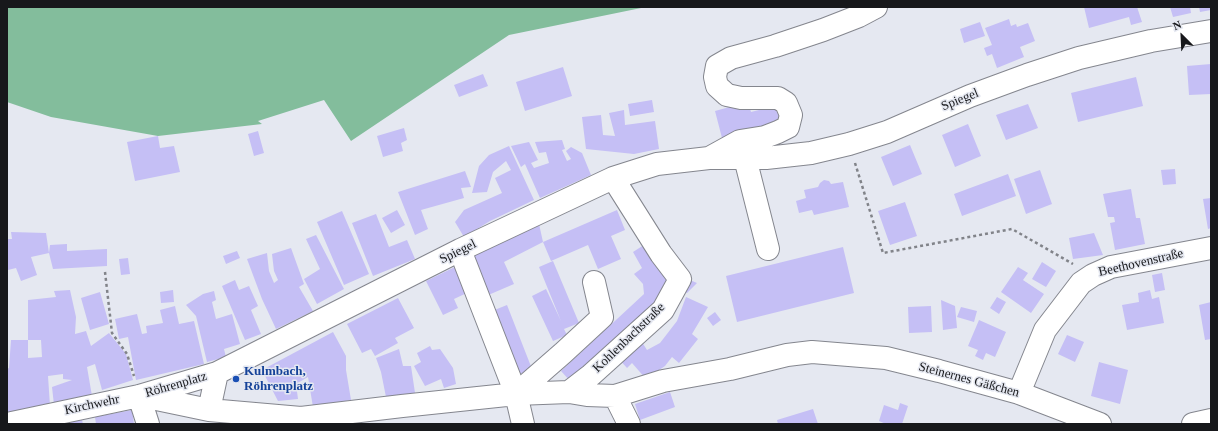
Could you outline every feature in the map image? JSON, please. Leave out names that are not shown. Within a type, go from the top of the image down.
[{"type":"street","name":"Spiegel","points":[[709,158],[740,141],[765,137],[788,127],[792,115],[786,103],[778,98],[740,98],[727,95],[717,86],[715,77],[717,66],[731,58],[775,46],[822,30],[859,16],[876,7]]},
{"type":"street","name":"Spiegel","points":[[217,373],[460,250],[614,178],[657,164],[709,158],[766,158],[811,153],[849,144],[887,132],[977,93],[1079,58],[1151,41],[1211,31]]},
{"type":"street","points":[[745,158],[768,249]]},
{"type":"street","name":"Kohlenbachstraße","points":[[570,392],[663,310],[680,279],[661,254],[614,178]]},
{"type":"street","name":"Beethovenstraße","points":[[1019,393],[1045,330],[1081,283],[1093,275],[1111,268],[1211,248]]},
{"type":"street","points":[[460,250],[516,394],[523,424]]},
{"type":"street","points":[[516,394],[563,354],[602,316],[594,282]]},
{"type":"street","name":"Kohlenbachstraße","points":[[205,414],[300,421],[402,406],[516,394],[570,392],[615,396],[663,381],[730,369],[787,355],[812,352],[833,353]]},
{"type":"street","name":"Steinernes Gäßchen","points":[[833,353],[886,358],[1019,393],[1100,424]]},
{"type":"street","name":"Röhrenplatz","points":[[139,396],[217,373]]},
{"type":"street","name":"Röhrenplatz","points":[[139,396],[205,414],[217,373]]},
{"type":"street","name":"Röhrenplatz","points":[[139,396],[148,424]]},
{"type":"street","name":"Kirchwehr","points":[[17,423],[139,396]]},
{"type":"street","points":[[615,396],[629,424]]},
{"type":"street","points":[[1193,424],[1211,420]]},
{"type":"path","points":[[849,144],[883,253],[1012,229],[1093,275]]},
{"type":"path","name":"Röhrenplatz","points":[[105,272],[112,333],[128,354],[139,396]]},
{"type":"green space","points":[[7,7],[646,7],[509,35],[351,141],[324,100],[258,121],[262,124],[158,136],[51,117],[7,102]]},
{"type":"building","points":[[1084,7],[1137,7],[1142,22],[1131,25],[1129,17],[1089,28]]},
{"type":"building","points":[[1170,7],[1190,7],[1191,13],[1173,17]]},
{"type":"building","points":[[1199,7],[1211,7],[1211,10],[1200,12]]},
{"type":"building","points":[[1009,19],[1011,26],[1016,24],[1017,27],[1028,23],[1035,41],[1020,47],[1024,57],[997,68],[992,54],[987,56],[984,48],[992,45],[985,28]]},
{"type":"building","points":[[980,22],[985,36],[964,43],[960,29]]},
{"type":"building","points":[[1211,64],[1211,94],[1189,95],[1187,66]]},
{"type":"building","points":[[563,67],[572,96],[525,111],[516,82]]},
{"type":"building","points":[[483,74],[488,86],[459,97],[454,85]]},
{"type":"building","points":[[1136,77],[1143,106],[1078,122],[1071,93]]},
{"type":"building","points":[[652,100],[654,112],[630,116],[628,104]]},
{"type":"building","points":[[748,102],[751,112],[779,105],[782,120],[722,138],[715,111]]},
{"type":"building","points":[[1028,104],[1038,128],[1006,140],[996,115]]},
{"type":"building","points":[[624,110],[625,125],[655,121],[659,149],[634,154],[586,149],[582,117],[601,115],[603,135],[615,136],[609,113]]},
{"type":"building","points":[[968,124],[981,156],[955,167],[942,135]]},
{"type":"building","points":[[404,128],[407,140],[401,143],[403,151],[383,157],[377,136]]},
{"type":"building","points":[[258,131],[264,153],[254,156],[248,134]]},
{"type":"building","points":[[158,136],[160,148],[174,146],[180,172],[135,181],[127,142]]},
{"type":"building","points":[[562,140],[565,149],[562,150],[567,161],[571,159],[566,151],[571,147],[582,153],[591,175],[540,198],[525,164],[521,167],[511,146],[529,142],[538,160],[531,163],[534,168],[549,163],[546,152],[539,153],[535,142]]},
{"type":"building","points":[[910,145],[922,174],[893,186],[881,157]]},
{"type":"building","points":[[509,146],[534,200],[490,221],[464,237],[455,222],[464,210],[502,193],[495,178],[511,170],[506,161],[493,172],[487,192],[472,193],[479,166],[489,155]]},
{"type":"building","points":[[1175,169],[1176,184],[1163,185],[1161,170]]},
{"type":"building","points":[[1040,170],[1052,204],[1026,214],[1014,179]]},
{"type":"building","points":[[465,171],[471,187],[461,188],[464,198],[421,210],[428,229],[415,235],[398,192]]},
{"type":"building","points":[[1008,174],[1016,196],[962,216],[954,194]]},
{"type":"building","points":[[824,180],[829,181],[831,184],[843,182],[849,207],[814,215],[812,210],[799,213],[796,201],[806,198],[804,190],[818,187]]},
{"type":"building","points":[[1131,189],[1136,218],[1140,218],[1145,244],[1115,250],[1110,223],[1115,222],[1114,217],[1108,217],[1103,194]]},
{"type":"building","points":[[1211,198],[1211,228],[1208,229],[1203,199]]},
{"type":"building","points":[[905,202],[917,236],[890,245],[878,211]]},
{"type":"building","points":[[397,210],[405,225],[391,233],[382,218]]},
{"type":"building","points":[[617,210],[625,230],[611,236],[621,259],[598,269],[588,245],[551,261],[543,242]]},
{"type":"building","points":[[342,211],[369,274],[344,285],[317,222]]},
{"type":"building","points":[[376,214],[389,247],[407,240],[415,259],[373,276],[352,223]]},
{"type":"building","points":[[539,224],[543,242],[504,262],[514,284],[486,296],[470,258],[495,244]]},
{"type":"building","points":[[11,232],[46,233],[49,253],[31,257],[37,275],[21,281],[16,268],[8,270],[7,239],[12,239]]},
{"type":"building","points":[[1094,233],[1103,255],[1073,259],[1069,238]]},
{"type":"building","points":[[316,235],[344,289],[317,304],[304,279],[320,269],[306,239]]},
{"type":"building","points":[[647,243],[673,279],[658,306],[571,382],[561,371],[644,294],[643,284],[634,274],[642,268],[633,252]]},
{"type":"building","points":[[67,244],[67,251],[107,249],[107,266],[53,269],[49,253],[50,245]]},
{"type":"building","points":[[843,247],[854,293],[737,322],[726,276]]},
{"type":"building","points":[[291,248],[304,284],[299,287],[313,311],[276,329],[262,299],[247,259],[267,253],[269,271],[274,283],[278,280],[274,271],[272,254]]},
{"type":"building","points":[[237,251],[240,258],[226,264],[223,256]]},
{"type":"building","points":[[128,258],[130,274],[121,275],[119,259]]},
{"type":"building","points":[[553,261],[579,323],[564,329],[567,335],[553,341],[532,296],[546,289],[561,321],[539,267]]},
{"type":"building","points":[[1042,262],[1056,271],[1046,287],[1032,279]]},
{"type":"building","points":[[459,265],[471,291],[454,299],[458,308],[443,315],[426,281]]},
{"type":"building","points":[[1018,267],[1028,273],[1023,280],[1044,294],[1031,313],[1001,292]]},
{"type":"building","points":[[1162,273],[1165,290],[1155,292],[1152,275]]},
{"type":"building","points":[[235,280],[239,290],[249,286],[258,306],[251,310],[261,334],[245,340],[222,286]]},
{"type":"building","points":[[690,280],[697,283],[687,293],[681,291]]},
{"type":"building","points":[[70,290],[76,317],[75,334],[86,331],[91,346],[109,333],[126,354],[133,380],[102,390],[95,364],[87,367],[92,396],[54,405],[52,387],[72,380],[63,379],[63,374],[48,376],[50,406],[7,413],[7,369],[9,368],[11,340],[28,340],[28,300],[56,297],[54,291]],"holes":[[[28,340],[41,340],[42,357],[28,358]]]},
{"type":"building","points":[[173,290],[174,302],[161,303],[160,292]]},
{"type":"building","points":[[1150,290],[1152,299],[1159,297],[1164,323],[1127,330],[1122,305],[1139,302],[1138,293]]},
{"type":"building","points":[[214,291],[216,300],[212,302],[216,319],[232,314],[240,344],[224,349],[226,357],[207,362],[196,316],[186,305],[203,294]]},
{"type":"building","points":[[100,292],[109,324],[90,330],[81,298]]},
{"type":"building","points":[[686,297],[708,307],[692,334],[698,339],[679,363],[672,357],[665,366],[646,379],[632,363],[627,368],[618,358],[640,339],[647,350],[660,343],[677,321]]},
{"type":"building","points":[[997,297],[1006,302],[999,314],[990,308]]},
{"type":"building","points":[[398,298],[414,328],[395,338],[398,343],[375,356],[371,349],[362,353],[347,324]]},
{"type":"building","points":[[941,300],[955,306],[957,328],[943,330]]},
{"type":"building","points":[[1211,302],[1211,339],[1205,340],[1199,305]]},
{"type":"building","points":[[507,305],[532,369],[517,375],[492,311]]},
{"type":"building","points":[[175,306],[179,324],[194,321],[204,364],[136,380],[128,337],[119,339],[115,319],[137,314],[142,334],[147,333],[146,326],[163,323],[160,310]]},
{"type":"building","points":[[931,306],[932,332],[909,333],[908,307]]},
{"type":"building","points":[[961,307],[977,311],[974,322],[957,317]]},
{"type":"building","points":[[715,312],[721,320],[713,326],[707,318]]},
{"type":"building","points":[[979,320],[1006,332],[995,357],[986,353],[983,360],[975,356],[978,350],[968,346]]},
{"type":"building","points":[[333,332],[346,356],[346,370],[351,400],[313,407],[308,377],[296,384],[298,399],[278,401],[262,370]]},
{"type":"building","points":[[1067,335],[1084,342],[1075,362],[1058,354]]},
{"type":"building","points":[[430,346],[432,350],[440,349],[453,368],[456,384],[444,388],[441,379],[425,386],[414,366],[421,362],[417,353]]},
{"type":"building","points":[[399,349],[403,366],[411,366],[415,393],[386,397],[381,372],[376,358]]},
{"type":"building","points":[[1099,362],[1128,370],[1120,404],[1091,396]]},
{"type":"building","points":[[670,392],[675,407],[640,420],[635,404]]},
{"type":"building","points":[[900,403],[908,406],[902,424],[886,424],[879,421],[884,405],[898,410]]},
{"type":"building","points":[[813,409],[818,424],[778,424],[777,420]]},
{"type":"building","points":[[132,410],[134,424],[96,424],[95,417]]},
{"type":"building","points":[[82,420],[83,424],[62,424],[65,423]]},
{"type":"place","name":"Kulmbach, Röhrenplatz","points":[[236,379]]}]
